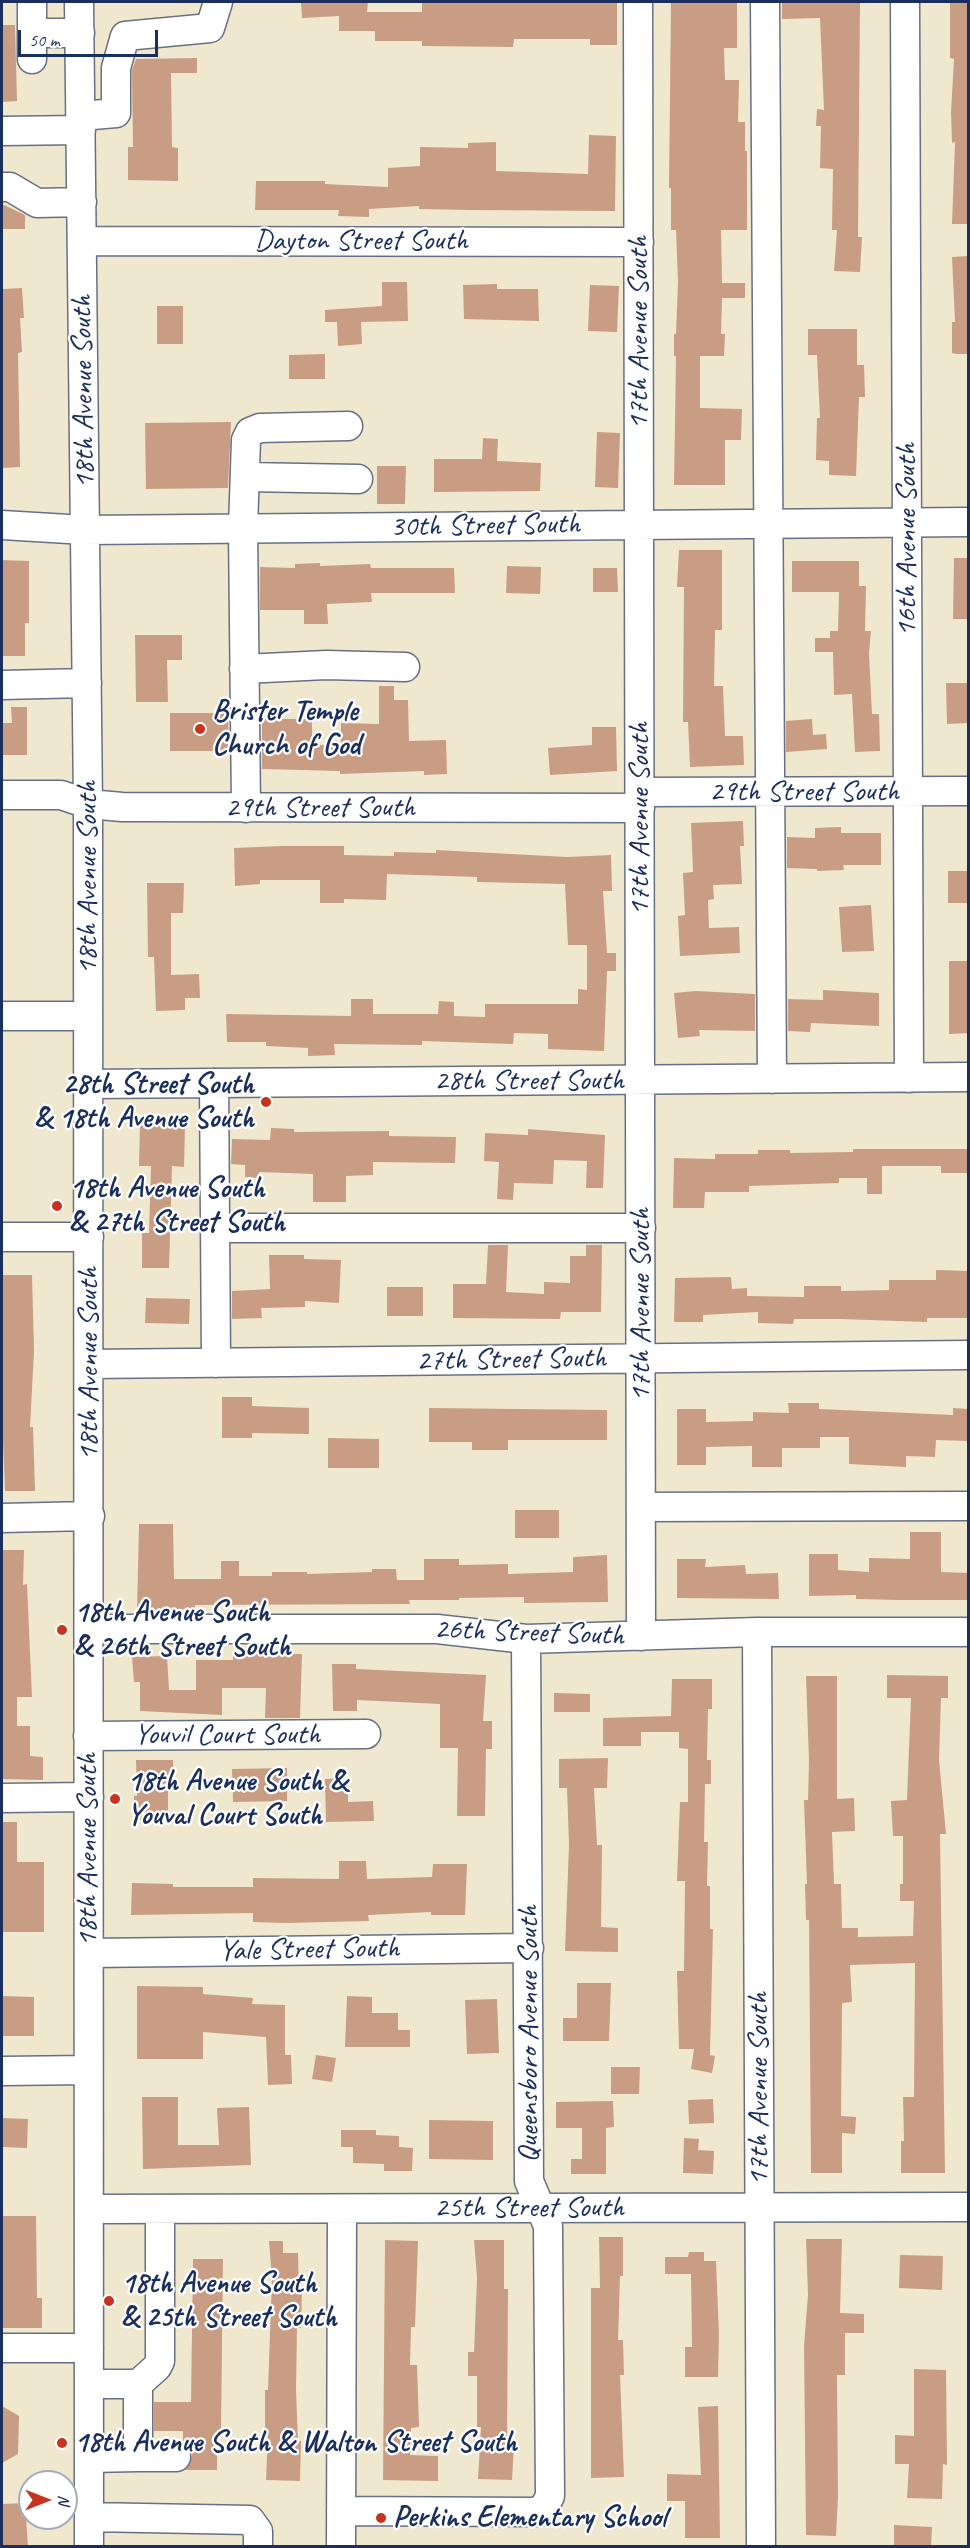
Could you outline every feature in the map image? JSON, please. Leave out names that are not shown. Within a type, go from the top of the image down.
[{"type":"street","points":[[32,2],[32,46],[80,33]]},
{"type":"street","name":"18th Avenue South","points":[[79,2],[88,804],[89,2547]]},
{"type":"street","points":[[2,131],[81,123],[116,113],[116,68],[125,36],[210,28],[218,2]]},
{"type":"street","name":"17th Avenue South","points":[[638,2],[641,1636]]},
{"type":"street","points":[[765,2],[772,1079]]},
{"type":"street","name":"16th Avenue South","points":[[905,2],[909,1078]]},
{"type":"street","points":[[80,69],[116,68]]},
{"type":"street","points":[[2,187],[10,187],[38,204],[81,202]]},
{"type":"street","name":"Dayton Street South","points":[[82,241],[639,242]]},
{"type":"street","points":[[246,808],[243,528],[246,440],[250,432],[260,428],[348,426]]},
{"type":"street","points":[[246,477],[358,479]]},
{"type":"street","name":"30th Street South","points":[[2,525],[85,530],[969,522]]},
{"type":"street","points":[[244,669],[326,665],[405,667]]},
{"type":"street","points":[[2,685],[87,683]]},
{"type":"street","name":"29th Street South","points":[[2,795],[62,795],[88,804],[122,807],[246,808],[640,800],[769,792],[969,791]]},
{"type":"street","points":[[2,1016],[88,1016]]},
{"type":"street","name":"28th Street South","points":[[89,1084],[969,1077]]},
{"type":"street","points":[[214,1083],[216,1363]]},
{"type":"street","points":[[215,1228],[641,1228]]},
{"type":"street","points":[[2,1237],[89,1237]]},
{"type":"street","name":"27th Street South","points":[[90,1364],[969,1355]]},
{"type":"street","points":[[641,1506],[969,1506]]},
{"type":"street","points":[[2,1518],[90,1516]]},
{"type":"street","name":"26th Street South","points":[[89,1629],[437,1629],[526,1639],[757,1632],[969,1632]]},
{"type":"street","name":"17th Avenue South","points":[[757,1632],[761,2547]]},
{"type":"street","name":"Queensboro Avenue South","points":[[341,2511],[535,2512],[544,2508],[550,2496],[548,2226],[530,2181],[526,1639]]},
{"type":"street","name":"Youvil Court South","points":[[88,1736],[366,1734]]},
{"type":"street","points":[[2,1798],[89,1797]]},
{"type":"street","name":"Yale Street South","points":[[89,1953],[529,1948]]},
{"type":"street","points":[[2,2071],[88,2070]]},
{"type":"street","name":"25th Street South","points":[[89,2209],[969,2207]]},
{"type":"street","points":[[138,2457],[138,2384],[160,2361],[159,2209]]},
{"type":"street","points":[[341,2547],[342,2209]]},
{"type":"street","points":[[2,2348],[89,2348]]},
{"type":"street","points":[[89,2384],[138,2384]]},
{"type":"street","points":[[89,2458],[176,2457]]},
{"type":"street","points":[[89,2517],[250,2520],[258,2531],[258,2547]]},
{"type":"building","points":[[301,2],[368,2],[367,12],[422,12],[422,2],[617,2],[617,45],[590,45],[590,39],[514,39],[513,47],[422,46],[422,41],[375,41],[375,31],[339,31],[339,16],[302,18]]},
{"type":"building","points":[[671,2],[737,2],[737,48],[724,48],[725,80],[739,80],[738,122],[745,122],[745,151],[747,151],[747,230],[721,230],[722,283],[745,283],[745,298],[722,298],[721,334],[725,334],[724,356],[700,356],[700,408],[742,409],[741,440],[725,440],[725,485],[674,485],[676,356],[674,356],[674,334],[676,334],[678,282],[676,230],[671,230],[671,188],[669,188]]},
{"type":"building","points":[[782,2],[860,2],[858,237],[862,237],[860,272],[834,271],[837,230],[832,230],[833,169],[820,168],[821,126],[816,126],[817,109],[824,110],[820,18],[782,19]]},
{"type":"building","points":[[950,2],[969,2],[969,224],[952,224],[955,142],[952,143],[954,59],[950,58]]},
{"type":"building","points":[[2,25],[15,25],[17,101],[2,102]]},
{"type":"building","points":[[197,58],[197,73],[171,73],[172,147],[178,148],[178,181],[128,180],[128,147],[133,147],[132,70],[136,59]]},
{"type":"building","points":[[589,135],[616,136],[615,211],[419,209],[419,206],[369,209],[369,217],[338,216],[339,210],[255,210],[256,181],[325,181],[325,184],[388,187],[388,168],[420,166],[420,147],[468,148],[468,143],[496,142],[496,171],[588,174]]},
{"type":"building","points":[[2,204],[25,215],[25,229],[2,229]]},
{"type":"building","points":[[969,256],[969,354],[956,354],[952,353],[952,322],[955,322],[952,257]]},
{"type":"building","points":[[382,282],[407,282],[408,321],[361,322],[362,344],[338,346],[337,322],[325,322],[325,310],[382,306]]},
{"type":"building","points":[[497,284],[497,289],[538,289],[539,321],[464,319],[463,285]]},
{"type":"building","points":[[590,285],[619,286],[617,332],[588,331]]},
{"type":"building","points":[[22,288],[24,318],[20,318],[22,352],[18,353],[20,467],[2,468],[2,289]]},
{"type":"building","points":[[157,306],[183,306],[183,344],[157,344]]},
{"type":"building","points":[[808,329],[857,329],[857,365],[864,365],[865,397],[859,397],[856,476],[829,475],[829,461],[816,460],[817,418],[820,418],[817,355],[808,355]]},
{"type":"building","points":[[325,354],[325,379],[289,379],[289,355]]},
{"type":"building","points":[[231,422],[228,488],[146,489],[145,423]]},
{"type":"building","points":[[597,432],[620,433],[618,488],[595,487]]},
{"type":"building","points":[[483,438],[498,439],[497,461],[541,463],[540,491],[434,492],[434,459],[482,459]]},
{"type":"building","points":[[377,466],[406,466],[405,504],[377,504]]},
{"type":"building","points":[[679,550],[722,550],[722,630],[715,630],[714,686],[723,686],[725,736],[743,736],[744,765],[690,767],[688,722],[683,722],[684,587],[677,587]]},
{"type":"building","points":[[954,558],[969,558],[969,619],[953,619]]},
{"type":"building","points":[[2,560],[29,561],[29,623],[25,623],[25,656],[2,656]]},
{"type":"building","points":[[792,561],[859,561],[859,586],[866,586],[865,631],[871,631],[869,653],[872,714],[879,714],[880,751],[855,752],[852,694],[834,695],[833,652],[815,652],[815,638],[830,638],[830,631],[838,631],[839,592],[792,592]]},
{"type":"building","points":[[320,563],[320,566],[370,564],[371,568],[454,568],[455,593],[371,593],[372,602],[327,604],[328,624],[304,624],[304,610],[260,610],[260,567],[295,568],[295,564]]},
{"type":"building","points":[[507,566],[541,567],[540,594],[506,593]]},
{"type":"building","points":[[593,568],[617,568],[618,592],[593,592]]},
{"type":"building","points":[[135,635],[182,635],[182,660],[167,660],[168,702],[136,702]]},
{"type":"building","points":[[946,683],[969,683],[969,723],[947,724]]},
{"type":"building","points":[[379,686],[394,686],[394,700],[408,700],[409,741],[446,740],[447,774],[424,775],[424,771],[340,774],[340,771],[262,769],[262,719],[312,719],[312,745],[341,745],[341,723],[379,724]]},
{"type":"building","points":[[11,707],[27,707],[27,755],[2,755],[2,723],[12,723]]},
{"type":"building","points":[[170,713],[228,713],[229,751],[170,751]]},
{"type":"building","points":[[812,719],[813,735],[826,734],[827,749],[786,752],[786,721]]},
{"type":"building","points":[[592,727],[616,727],[617,771],[550,775],[548,748],[592,745]]},
{"type":"building","points":[[743,821],[744,846],[740,846],[742,884],[713,885],[714,899],[708,900],[709,928],[739,927],[740,953],[680,956],[678,916],[685,915],[683,873],[693,872],[691,823]]},
{"type":"building","points":[[841,827],[841,833],[881,833],[881,865],[843,865],[844,870],[817,871],[817,869],[787,868],[787,837],[815,838],[815,828]]},
{"type":"building","points":[[344,846],[344,855],[394,856],[394,852],[436,853],[436,850],[567,857],[611,855],[612,891],[603,891],[607,953],[616,953],[616,971],[607,971],[604,1051],[548,1049],[548,1034],[514,1033],[513,1044],[422,1041],[422,1045],[334,1044],[335,1055],[308,1056],[308,1048],[266,1046],[266,1042],[227,1042],[226,1014],[351,1016],[351,999],[373,999],[373,1014],[438,1014],[439,1001],[454,1002],[454,1016],[485,1017],[485,1004],[578,1004],[578,989],[587,990],[587,945],[568,945],[565,884],[477,882],[477,877],[387,874],[386,900],[344,899],[344,903],[320,903],[320,880],[260,880],[260,884],[235,886],[234,848]]},
{"type":"building","points":[[948,871],[969,871],[969,903],[948,903]]},
{"type":"building","points":[[147,883],[184,883],[183,913],[171,913],[171,975],[199,974],[200,998],[185,998],[185,1010],[156,1011],[154,957],[148,957]]},
{"type":"building","points":[[871,905],[874,951],[842,952],[839,907]]},
{"type":"building","points":[[949,961],[969,961],[969,1033],[949,1034]]},
{"type":"building","points":[[823,990],[879,993],[879,1026],[811,1023],[810,1032],[788,1031],[788,999],[823,1000]]},
{"type":"building","points":[[696,991],[755,994],[755,1031],[699,1030],[700,1036],[678,1038],[674,993]]},
{"type":"building","points":[[140,1125],[185,1126],[184,1167],[172,1166],[169,1268],[142,1268],[142,1233],[149,1233],[151,1166],[139,1166]]},
{"type":"building","points":[[271,1128],[294,1129],[294,1132],[389,1131],[389,1136],[456,1137],[455,1163],[373,1162],[373,1175],[346,1176],[346,1202],[313,1202],[313,1174],[259,1172],[259,1178],[245,1177],[245,1165],[231,1164],[232,1139],[270,1140]]},
{"type":"building","points":[[528,1129],[605,1135],[603,1188],[586,1188],[587,1161],[554,1160],[553,1184],[514,1183],[513,1200],[497,1199],[499,1162],[484,1161],[485,1133],[528,1135]]},
{"type":"building","points":[[853,1149],[969,1149],[969,1173],[941,1173],[941,1166],[882,1166],[882,1194],[867,1194],[867,1178],[839,1178],[839,1183],[749,1186],[749,1192],[705,1192],[704,1208],[673,1208],[674,1158],[715,1159],[715,1154],[758,1154],[758,1150],[790,1150],[790,1153],[853,1152]]},
{"type":"building","points":[[488,1245],[508,1245],[506,1292],[544,1294],[544,1282],[570,1283],[570,1256],[586,1256],[586,1245],[602,1245],[601,1312],[561,1312],[560,1319],[453,1318],[453,1284],[486,1284]]},
{"type":"building","points":[[269,1255],[304,1255],[304,1259],[341,1260],[339,1303],[305,1301],[305,1307],[261,1308],[262,1318],[232,1319],[232,1291],[270,1289]]},
{"type":"building","points":[[936,1270],[969,1271],[969,1318],[927,1318],[927,1322],[794,1319],[793,1324],[758,1323],[758,1312],[703,1315],[703,1322],[674,1322],[675,1278],[731,1277],[732,1289],[747,1288],[747,1296],[804,1297],[804,1286],[841,1286],[841,1291],[889,1290],[889,1280],[936,1280]]},
{"type":"building","points":[[2,1275],[32,1275],[34,1351],[30,1427],[33,1427],[35,1491],[5,1491],[2,1416]]},
{"type":"building","points":[[387,1287],[423,1287],[423,1316],[387,1316]]},
{"type":"building","points":[[146,1298],[190,1299],[189,1324],[145,1323]]},
{"type":"building","points":[[222,1397],[252,1397],[252,1406],[309,1408],[309,1434],[252,1433],[252,1438],[222,1438]]},
{"type":"building","points":[[788,1403],[819,1403],[819,1409],[953,1415],[953,1408],[969,1409],[969,1441],[936,1440],[935,1457],[906,1456],[906,1467],[849,1464],[849,1437],[820,1437],[820,1448],[782,1448],[782,1467],[752,1467],[752,1446],[706,1447],[706,1465],[677,1465],[677,1409],[706,1409],[706,1422],[753,1421],[753,1412],[789,1413]]},
{"type":"building","points":[[429,1408],[607,1410],[607,1440],[508,1440],[508,1450],[472,1450],[472,1442],[429,1442]]},
{"type":"building","points":[[328,1438],[379,1439],[379,1468],[328,1468]]},
{"type":"building","points":[[515,1510],[559,1510],[559,1538],[515,1538]]},
{"type":"building","points":[[139,1524],[173,1524],[174,1579],[221,1579],[221,1561],[239,1561],[239,1576],[272,1576],[272,1572],[307,1572],[307,1574],[396,1569],[397,1580],[424,1580],[424,1559],[459,1559],[459,1565],[508,1564],[508,1574],[573,1572],[573,1557],[607,1555],[608,1602],[524,1603],[524,1597],[459,1598],[459,1600],[409,1600],[410,1604],[195,1605],[195,1609],[137,1610]]},
{"type":"building","points":[[910,1532],[941,1532],[941,1572],[969,1573],[969,1600],[856,1599],[856,1595],[809,1596],[809,1554],[838,1554],[838,1570],[869,1572],[869,1558],[910,1559]]},
{"type":"building","points":[[2,1550],[24,1550],[23,1585],[27,1584],[32,1697],[17,1697],[17,1726],[30,1726],[30,1756],[43,1757],[43,1780],[2,1779]]},
{"type":"building","points":[[677,1559],[706,1559],[705,1567],[745,1565],[746,1574],[778,1573],[779,1599],[677,1598]]},
{"type":"building","points":[[233,1654],[302,1654],[300,1718],[265,1718],[266,1688],[222,1688],[222,1715],[140,1711],[140,1682],[134,1682],[132,1657],[167,1656],[169,1690],[196,1690],[196,1660],[233,1660]]},
{"type":"building","points":[[332,1664],[356,1664],[356,1669],[486,1675],[483,1721],[492,1721],[492,1749],[486,1749],[485,1816],[457,1816],[458,1748],[440,1748],[440,1704],[357,1700],[357,1711],[333,1711]]},
{"type":"building","points":[[887,1675],[948,1676],[948,1698],[941,1698],[939,1760],[946,1834],[940,1834],[945,2173],[901,2173],[901,2141],[904,2141],[903,2097],[914,2097],[915,1963],[850,1965],[852,2002],[842,2003],[841,2116],[856,2117],[855,2134],[842,2133],[842,2173],[811,2173],[809,1920],[806,1920],[804,1800],[808,1800],[809,1761],[806,1676],[837,1676],[837,1799],[854,1798],[855,1831],[832,1832],[834,1884],[841,1884],[842,1928],[858,1928],[858,1937],[913,1936],[914,1901],[900,1901],[900,1884],[903,1884],[903,1836],[893,1836],[891,1801],[907,1800],[911,1698],[887,1698]]},
{"type":"building","points":[[672,1679],[712,1679],[712,1709],[708,1709],[707,1760],[711,1760],[711,1784],[705,1784],[704,1842],[708,1842],[707,1886],[710,1886],[710,1929],[713,1929],[710,2055],[715,2056],[712,2073],[691,2069],[694,2049],[679,2049],[677,1971],[684,1971],[685,1881],[677,1881],[680,1802],[688,1802],[688,1749],[679,1748],[679,1732],[641,1732],[641,1746],[603,1746],[603,1718],[671,1716]]},
{"type":"building","points":[[554,1693],[590,1694],[590,1712],[554,1712]]},
{"type":"building","points":[[608,1758],[607,1788],[594,1788],[597,1845],[602,1845],[601,1927],[618,1928],[618,1952],[565,1951],[569,1845],[567,1788],[559,1788],[559,1759]]},
{"type":"building","points":[[136,1760],[173,1760],[174,1791],[168,1791],[168,1820],[134,1820],[134,1796],[137,1796]]},
{"type":"building","points":[[287,1768],[287,1801],[233,1802],[232,1769]]},
{"type":"building","points":[[348,1778],[348,1802],[373,1801],[374,1821],[326,1822],[325,1779]]},
{"type":"building","points":[[2,1822],[17,1822],[17,1862],[44,1862],[44,1932],[2,1932]]},
{"type":"building","points":[[339,1861],[366,1861],[367,1879],[432,1877],[433,1864],[467,1864],[465,1915],[431,1915],[431,1912],[368,1915],[369,1921],[285,1923],[253,1922],[253,1913],[131,1915],[132,1883],[173,1884],[173,1887],[253,1887],[253,1878],[339,1879]]},
{"type":"building","points":[[577,1983],[611,1983],[609,2041],[563,2041],[563,2018],[577,2018]]},
{"type":"building","points":[[137,1986],[203,1987],[203,1994],[253,1998],[252,2004],[285,2005],[285,2055],[291,2055],[292,2084],[268,2085],[266,2037],[203,2032],[203,2059],[137,2059]]},
{"type":"building","points":[[2,1996],[34,1997],[34,2036],[2,2036]]},
{"type":"building","points":[[347,1996],[372,1997],[372,2013],[398,2013],[398,2030],[410,2030],[410,2047],[345,2047]]},
{"type":"building","points":[[497,1999],[499,2053],[467,2054],[465,2000]]},
{"type":"building","points":[[316,2055],[336,2058],[332,2082],[312,2079]]},
{"type":"building","points":[[611,2067],[640,2067],[639,2094],[611,2094]]},
{"type":"building","points":[[142,2097],[178,2097],[178,2145],[219,2145],[217,2108],[249,2107],[251,2165],[143,2169]]},
{"type":"building","points":[[713,2099],[714,2123],[689,2124],[688,2100]]},
{"type":"building","points":[[613,2101],[614,2127],[606,2128],[606,2174],[571,2174],[571,2159],[582,2159],[582,2128],[556,2128],[556,2102]]},
{"type":"building","points":[[2,2118],[28,2119],[27,2148],[2,2147]]},
{"type":"building","points":[[429,2120],[493,2121],[493,2160],[429,2159]]},
{"type":"building","points":[[341,2130],[376,2130],[376,2135],[399,2136],[399,2147],[413,2148],[412,2171],[384,2171],[384,2164],[353,2163],[353,2147],[341,2147]]},
{"type":"building","points":[[684,2138],[699,2139],[698,2150],[714,2151],[713,2174],[683,2173]]},
{"type":"building","points":[[2,2216],[36,2216],[37,2298],[42,2298],[42,2328],[2,2328]]},
{"type":"building","points":[[599,2237],[623,2237],[623,2276],[620,2276],[618,2340],[623,2340],[624,2375],[620,2375],[624,2477],[591,2478],[591,2288],[600,2288]]},
{"type":"building","points":[[806,2239],[842,2239],[840,2313],[864,2314],[864,2333],[845,2333],[845,2375],[837,2375],[836,2536],[806,2535],[804,2346],[808,2295]]},
{"type":"building","points":[[385,2240],[418,2241],[415,2327],[411,2327],[410,2365],[417,2365],[419,2427],[411,2428],[410,2455],[438,2456],[438,2481],[383,2480]]},
{"type":"building","points":[[474,2240],[504,2240],[504,2289],[508,2289],[507,2443],[514,2444],[512,2480],[478,2479],[481,2427],[477,2427],[477,2376],[468,2376],[468,2352],[474,2352],[477,2278]]},
{"type":"building","points":[[269,2241],[283,2241],[283,2253],[298,2253],[299,2290],[302,2290],[301,2328],[297,2328],[296,2390],[298,2441],[301,2441],[300,2481],[266,2480],[268,2430],[265,2430],[265,2390],[268,2390],[272,2278]]},
{"type":"building","points":[[689,2252],[704,2252],[704,2261],[716,2261],[718,2377],[685,2377],[685,2347],[692,2347],[691,2274],[665,2274],[665,2257],[688,2257]]},
{"type":"building","points":[[900,2255],[943,2256],[942,2290],[899,2288]]},
{"type":"building","points":[[193,2259],[223,2259],[221,2432],[217,2432],[217,2470],[185,2470],[192,2456],[190,2448],[183,2442],[183,2431],[154,2431],[154,2402],[191,2402]]},
{"type":"building","points":[[914,2369],[946,2370],[947,2465],[943,2464],[942,2499],[907,2498],[909,2464],[895,2464],[895,2435],[914,2436]]},
{"type":"building","points":[[2,2406],[19,2416],[18,2454],[2,2463]]},
{"type":"building","points":[[718,2406],[720,2538],[685,2538],[685,2501],[667,2501],[667,2474],[701,2475],[698,2407]]},
{"type":"building","points":[[18,2503],[18,2530],[27,2530],[28,2547],[2,2547],[2,2504]]},
{"type":"building","points":[[894,2525],[932,2527],[931,2547],[894,2547]]},
{"type":"place","name":"Brister Temple Church of God","points":[[200,729]]},
{"type":"place","name":"28th Street South & 18th Avenue South","points":[[266,1102]]},
{"type":"place","name":"18th Avenue South & 27th Street South","points":[[57,1206]]},
{"type":"place","name":"18th Avenue South & 26th Street South","points":[[62,1630]]},
{"type":"place","name":"18th Avenue South & Youval Court South","points":[[115,1799]]},
{"type":"place","name":"18th Avenue South & 25th Street South","points":[[109,2301]]},
{"type":"place","name":"18th Avenue South & Walton Street South","points":[[62,2443]]},
{"type":"place","name":"Perkins Elementary School","points":[[381,2518]]}]
